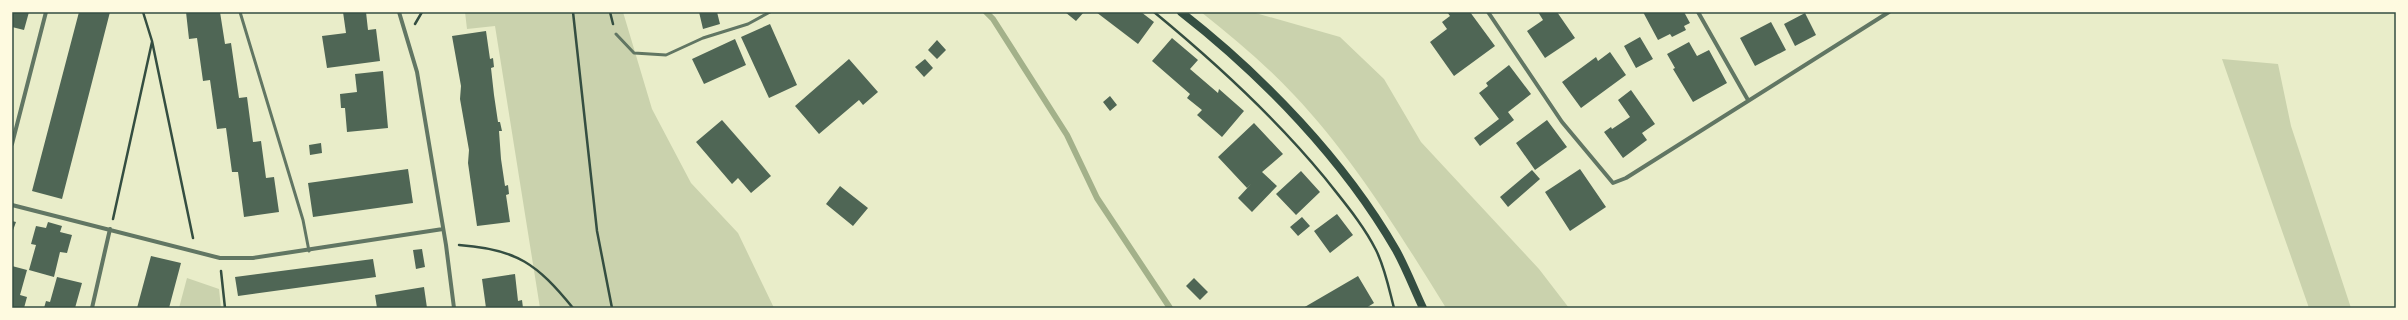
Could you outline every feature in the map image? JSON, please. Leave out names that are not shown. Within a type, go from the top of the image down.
[{"type":"main road","points":[[1181,12],[1218,40],[1258,79],[1296,118],[1338,168],[1396,251],[1423,308]]},
{"type":"street","points":[[12,144],[46,12]]},
{"type":"street","points":[[399,12],[418,72],[446,245],[454,308]]},
{"type":"street","points":[[1488,12],[1562,122],[1613,182],[1626,178],[1889,12]]},
{"type":"street","points":[[1698,12],[1748,100]]},
{"type":"street","points":[[12,205],[220,258],[253,258],[309,251],[443,230]]},
{"type":"street","points":[[92,308],[110,229]]},
{"type":"lane","points":[[240,12],[303,220],[309,251]]},
{"type":"lane","points":[[616,34],[634,53],[666,55],[703,38],[748,24],[770,12]]},
{"type":"path","points":[[143,12],[152,41],[196,252]]},
{"type":"path","points":[[573,12],[597,231],[612,308]]},
{"type":"path","points":[[1154,12],[1218,65],[1264,110],[1307,156],[1347,205],[1376,250],[1394,308]]},
{"type":"path","points":[[110,229],[152,41]]},
{"type":"path","points":[[446,245],[500,250],[520,258],[539,271],[573,308]]},
{"type":"path","points":[[220,258],[225,308]]},
{"type":"green space","points":[[465,12],[623,12],[652,109],[691,183],[738,233],[774,308],[540,308],[495,26],[467,29]]},
{"type":"green space","points":[[1201,12],[1252,12],[1340,37],[1384,79],[1421,142],[1539,269],[1569,308],[1446,308],[1412,253],[1356,170],[1336,144],[1294,95],[1261,62]]},
{"type":"green space","points":[[2222,59],[2278,64],[2291,126],[2351,308],[2309,308]]},
{"type":"green space","points":[[187,278],[219,289],[221,308],[179,308]]},
{"type":"building","points":[[12,12],[29,12],[24,30],[12,27]]},
{"type":"building","points":[[79,12],[110,12],[62,199],[32,191]]},
{"type":"building","points":[[186,12],[220,12],[225,44],[231,43],[239,98],[247,97],[253,142],[261,141],[266,178],[274,177],[279,212],[244,217],[238,172],[232,172],[226,128],[217,129],[210,80],[203,81],[197,38],[189,39]]},
{"type":"building","points":[[343,12],[366,12],[368,30],[376,29],[380,61],[327,68],[322,36],[346,33]]},
{"type":"building","points":[[699,12],[717,12],[720,24],[703,29]]},
{"type":"building","points":[[1065,12],[1084,12],[1076,21]]},
{"type":"building","points":[[1096,12],[1141,12],[1154,22],[1138,44]]},
{"type":"building","points":[[1447,12],[1470,12],[1495,46],[1454,76],[1430,42],[1447,29],[1442,22],[1450,16]]},
{"type":"building","points":[[1538,12],[1557,12],[1575,38],[1545,58],[1527,31],[1543,20]]},
{"type":"building","points":[[1643,12],[1684,12],[1690,23],[1684,26],[1686,30],[1672,37],[1670,34],[1658,40]]},
{"type":"building","points":[[1805,13],[1816,35],[1795,46],[1784,24]]},
{"type":"building","points":[[1771,22],[1786,50],[1755,66],[1740,38]]},
{"type":"building","points":[[770,24],[797,85],[769,98],[741,37]]},
{"type":"building","points":[[486,31],[490,59],[493,58],[494,67],[491,68],[498,122],[500,122],[502,131],[499,131],[501,159],[505,186],[508,185],[509,194],[506,195],[510,222],[477,226],[468,163],[469,150],[460,99],[461,86],[452,36]]},
{"type":"building","points":[[1640,37],[1653,59],[1636,68],[1624,46]]},
{"type":"building","points":[[1172,38],[1198,60],[1190,69],[1218,93],[1219,89],[1244,111],[1222,137],[1197,115],[1202,110],[1187,98],[1190,94],[1152,61]]},
{"type":"building","points":[[735,39],[746,65],[704,84],[692,59]]},
{"type":"building","points":[[937,40],[946,50],[937,59],[928,50]]},
{"type":"building","points":[[1689,42],[1697,56],[1709,50],[1727,83],[1693,102],[1673,69],[1675,68],[1667,54]]},
{"type":"building","points":[[1610,52],[1626,75],[1581,108],[1562,82],[1596,57],[1598,61]]},
{"type":"building","points":[[849,59],[878,92],[863,105],[859,100],[819,134],[795,106]]},
{"type":"building","points":[[925,59],[933,68],[924,77],[915,67]]},
{"type":"building","points":[[1509,65],[1531,94],[1508,112],[1514,120],[1480,146],[1474,138],[1499,119],[1479,93],[1488,86],[1486,83]]},
{"type":"building","points":[[383,71],[388,128],[347,132],[345,108],[341,108],[340,94],[357,92],[355,74]]},
{"type":"building","points":[[1631,90],[1655,124],[1642,133],[1647,140],[1623,158],[1604,132],[1611,127],[1612,129],[1630,117],[1618,100]]},
{"type":"building","points":[[1110,96],[1117,105],[1110,111],[1103,102]]},
{"type":"building","points":[[722,120],[771,176],[751,193],[738,178],[732,184],[696,142]]},
{"type":"building","points":[[1547,120],[1567,147],[1535,170],[1516,143]]},
{"type":"building","points":[[1254,123],[1283,154],[1262,172],[1277,186],[1252,212],[1238,198],[1251,184],[1247,188],[1218,157]]},
{"type":"building","points":[[321,143],[322,153],[310,155],[309,145]]},
{"type":"building","points":[[408,169],[413,203],[313,217],[308,183]]},
{"type":"building","points":[[1580,169],[1606,207],[1570,231],[1545,192]]},
{"type":"building","points":[[1532,170],[1540,179],[1508,207],[1500,197]]},
{"type":"building","points":[[1301,171],[1320,192],[1296,215],[1276,194]]},
{"type":"building","points":[[840,186],[868,208],[853,226],[826,204]]},
{"type":"building","points":[[1337,214],[1353,235],[1330,253],[1314,231]]},
{"type":"building","points":[[1302,217],[1310,226],[1298,236],[1290,227]]},
{"type":"building","points":[[12,221],[16,222],[12,233]]},
{"type":"building","points":[[48,222],[62,226],[60,232],[72,235],[67,253],[60,252],[54,277],[29,270],[36,245],[31,244],[36,226],[46,228]]},
{"type":"building","points":[[422,249],[425,267],[416,269],[413,250]]},
{"type":"building","points":[[151,256],[181,263],[169,308],[137,308]]},
{"type":"building","points":[[373,259],[376,277],[238,296],[235,277]]},
{"type":"building","points":[[12,266],[27,270],[20,295],[27,297],[24,308],[12,308]]},
{"type":"building","points":[[515,274],[518,301],[522,300],[523,308],[486,308],[482,279]]},
{"type":"building","points":[[1358,276],[1374,303],[1366,308],[1303,308]]},
{"type":"building","points":[[57,277],[82,283],[75,308],[44,308],[46,301],[50,302]]},
{"type":"building","points":[[1194,278],[1208,292],[1200,300],[1186,286]]},
{"type":"building","points":[[424,287],[427,308],[377,308],[375,295]]},
{"type":"waterway","points":[[986,12],[993,19],[1067,135],[1097,198],[1170,308]]}]
